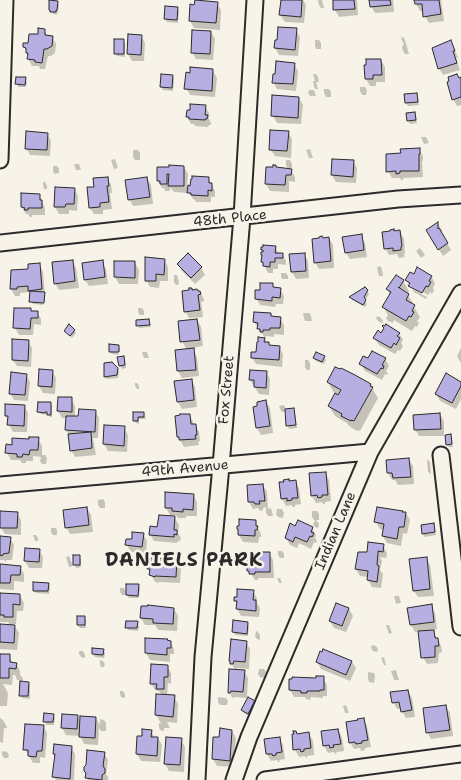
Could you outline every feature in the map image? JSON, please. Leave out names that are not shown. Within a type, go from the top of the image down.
[{"type":"street","points":[[0,160],[5,0]]},
{"type":"street","name":"Fox Street","points":[[197,780],[204,657],[242,218],[255,0]]},
{"type":"street","name":"48th Place","points":[[0,243],[398,200],[461,195]]},
{"type":"street","name":"Indian Lane","points":[[234,780],[249,737],[370,452],[461,293]]},
{"type":"street","name":"49th Avenue","points":[[0,485],[370,452]]},
{"type":"street","points":[[441,455],[461,627]]},
{"type":"street","points":[[265,780],[461,754]]},
{"type":"building","points":[[49,0],[58,1],[56,12],[50,12]]},
{"type":"building","points":[[195,0],[218,2],[216,23],[189,21],[190,4],[194,5]]},
{"type":"building","points":[[281,0],[302,0],[301,17],[279,15]]},
{"type":"building","points":[[333,0],[354,0],[355,9],[333,10]]},
{"type":"building","points":[[369,0],[390,0],[391,5],[370,7]]},
{"type":"building","points":[[414,0],[439,0],[441,14],[423,17],[422,4],[415,4]]},
{"type":"building","points":[[165,6],[178,7],[177,20],[164,19]]},
{"type":"building","points":[[278,27],[297,28],[295,50],[274,48]]},
{"type":"building","points":[[38,28],[45,29],[45,35],[53,36],[52,46],[44,49],[42,63],[27,59],[28,53],[26,53],[26,48],[23,47],[23,43],[28,43],[29,34],[38,34]]},
{"type":"building","points":[[192,30],[211,31],[210,54],[191,53]]},
{"type":"building","points":[[128,34],[142,35],[141,55],[127,54]]},
{"type":"building","points":[[114,39],[124,39],[124,54],[114,54]]},
{"type":"building","points":[[451,40],[457,63],[438,69],[432,48]]},
{"type":"building","points":[[366,59],[381,59],[382,75],[373,75],[373,79],[365,79],[364,65],[366,65]]},
{"type":"building","points":[[276,61],[295,63],[293,84],[272,83]]},
{"type":"building","points":[[190,67],[213,69],[212,91],[184,89],[186,72],[190,73]]},
{"type":"building","points":[[161,74],[173,75],[172,88],[160,87]]},
{"type":"building","points":[[457,74],[459,78],[461,77],[461,97],[452,100],[447,82],[449,81],[448,77]]},
{"type":"building","points":[[16,77],[26,77],[25,85],[15,84]]},
{"type":"building","points":[[417,93],[418,102],[405,103],[404,94]]},
{"type":"building","points":[[272,95],[299,97],[298,118],[271,116]]},
{"type":"building","points":[[190,104],[206,105],[205,115],[208,115],[207,119],[189,119],[189,117],[186,117],[187,110],[190,110]]},
{"type":"building","points":[[415,112],[416,120],[407,121],[406,113]]},
{"type":"building","points":[[270,130],[289,131],[287,151],[269,150]]},
{"type":"building","points":[[26,131],[48,133],[47,150],[25,149]]},
{"type":"building","points":[[420,148],[419,171],[400,171],[400,173],[396,174],[396,171],[386,172],[386,154],[401,153],[400,149]]},
{"type":"building","points":[[332,159],[354,160],[353,177],[331,175]]},
{"type":"building","points":[[169,165],[184,166],[184,186],[168,186],[169,174],[167,174],[167,184],[160,184],[160,181],[157,181],[157,167],[169,167]]},
{"type":"building","points":[[273,165],[292,169],[291,175],[286,175],[285,185],[265,184],[266,167],[273,167]]},
{"type":"building","points":[[192,176],[209,177],[209,183],[212,183],[212,191],[208,190],[208,196],[187,193]]},
{"type":"building","points":[[108,177],[109,202],[100,203],[100,207],[89,208],[87,187],[94,187],[93,178]]},
{"type":"building","points":[[147,177],[150,197],[128,200],[125,180]]},
{"type":"building","points":[[55,187],[75,188],[74,204],[66,204],[65,207],[54,207]]},
{"type":"building","points":[[21,193],[40,194],[42,208],[28,208],[28,210],[24,210],[25,208],[21,207]]},
{"type":"building","points":[[438,222],[438,229],[448,243],[438,250],[426,230]]},
{"type":"building","points":[[394,229],[394,231],[400,230],[401,250],[393,251],[393,248],[384,249],[382,232]]},
{"type":"building","points":[[362,234],[364,250],[345,253],[342,237]]},
{"type":"building","points":[[322,236],[323,238],[329,237],[331,261],[314,263],[312,239]]},
{"type":"building","points":[[263,245],[276,246],[275,253],[283,253],[283,258],[275,258],[275,262],[270,262],[270,267],[263,266],[261,252],[263,250],[261,250],[261,247]]},
{"type":"building","points":[[188,253],[202,267],[191,278],[177,264]]},
{"type":"building","points":[[305,253],[306,271],[291,272],[289,254]]},
{"type":"building","points":[[145,257],[165,259],[164,275],[156,274],[156,281],[145,281]]},
{"type":"building","points":[[73,260],[75,281],[54,284],[52,262]]},
{"type":"building","points":[[103,260],[105,277],[84,280],[82,263]]},
{"type":"building","points":[[114,261],[135,261],[135,278],[114,277]]},
{"type":"building","points":[[40,263],[42,289],[28,291],[28,286],[10,289],[11,270],[28,269],[28,264]]},
{"type":"building","points":[[417,267],[432,276],[429,281],[431,282],[422,293],[408,286],[410,283],[405,280],[410,272],[414,274]]},
{"type":"building","points":[[396,275],[404,280],[399,288],[409,294],[406,300],[415,305],[412,311],[414,312],[406,321],[382,307],[391,292],[386,289]]},
{"type":"building","points":[[260,283],[273,283],[273,287],[281,288],[280,298],[272,297],[272,301],[255,299],[255,290],[260,290]]},
{"type":"building","points":[[365,287],[368,290],[364,297],[366,300],[363,305],[349,297]]},
{"type":"building","points":[[189,288],[200,291],[201,294],[198,295],[200,310],[184,312],[182,291],[189,290]]},
{"type":"building","points":[[30,291],[45,292],[44,303],[29,302]]},
{"type":"building","points":[[14,308],[31,308],[31,311],[38,311],[38,318],[31,318],[30,329],[13,328]]},
{"type":"building","points":[[254,312],[271,313],[271,316],[281,317],[280,328],[270,328],[270,330],[260,332],[260,329],[257,329],[258,323],[253,322]]},
{"type":"building","points":[[149,319],[150,325],[136,326],[136,320]]},
{"type":"building","points":[[197,319],[200,340],[180,342],[178,321]]},
{"type":"building","points":[[69,324],[75,330],[70,336],[64,331]]},
{"type":"building","points":[[386,324],[400,333],[397,336],[400,338],[396,345],[394,343],[391,348],[373,338],[378,330],[381,333],[384,328],[382,326]]},
{"type":"building","points":[[258,337],[265,338],[264,342],[269,342],[269,345],[280,346],[279,360],[251,358],[251,352],[256,352]]},
{"type":"building","points":[[12,339],[29,340],[28,361],[12,360]]},
{"type":"building","points":[[109,344],[119,345],[119,352],[109,352]]},
{"type":"building","points":[[194,348],[196,370],[177,371],[175,350]]},
{"type":"building","points":[[372,351],[386,358],[382,365],[384,366],[383,369],[381,368],[377,374],[359,364],[363,356],[368,358]]},
{"type":"building","points":[[316,352],[325,356],[322,362],[313,358]]},
{"type":"building","points":[[124,356],[125,365],[119,366],[117,357]]},
{"type":"building","points":[[112,362],[118,368],[117,375],[104,377],[104,363]]},
{"type":"building","points":[[335,367],[355,375],[373,387],[354,421],[341,416],[342,414],[328,406],[335,393],[338,395],[341,390],[327,382]]},
{"type":"building","points":[[39,369],[53,370],[52,387],[38,386]]},
{"type":"building","points":[[250,370],[267,371],[266,388],[254,387],[254,380],[249,380]]},
{"type":"building","points":[[11,372],[27,374],[25,395],[9,394]]},
{"type":"building","points":[[446,373],[461,382],[461,386],[452,403],[435,394]]},
{"type":"building","points":[[192,379],[194,400],[177,402],[174,381]]},
{"type":"building","points":[[58,397],[72,397],[72,412],[57,411]]},
{"type":"building","points":[[266,400],[270,426],[256,428],[253,407],[257,406],[257,402]]},
{"type":"building","points":[[38,402],[51,402],[51,415],[47,415],[47,412],[37,412]]},
{"type":"building","points":[[5,404],[25,405],[24,426],[7,425],[8,416],[5,416]]},
{"type":"building","points":[[294,408],[296,425],[286,426],[285,409]]},
{"type":"building","points":[[79,409],[96,410],[95,432],[65,430],[66,416],[78,416]]},
{"type":"building","points":[[133,412],[144,412],[144,417],[138,417],[138,421],[133,421]]},
{"type":"building","points":[[440,413],[441,429],[414,430],[413,415]]},
{"type":"building","points":[[190,414],[191,424],[196,424],[196,439],[179,440],[179,437],[177,437],[175,416]]},
{"type":"building","points":[[104,425],[125,426],[124,446],[103,444]]},
{"type":"building","points":[[91,432],[92,448],[70,451],[68,434]]},
{"type":"building","points":[[451,434],[452,444],[446,445],[445,435]]},
{"type":"building","points":[[29,437],[39,437],[38,450],[30,450],[29,455],[23,454],[22,457],[17,457],[17,454],[5,453],[6,444],[12,445],[12,438],[29,439]]},
{"type":"building","points":[[409,458],[411,477],[393,478],[392,473],[387,473],[386,460]]},
{"type":"building","points":[[326,472],[328,495],[322,495],[322,497],[318,498],[317,495],[311,496],[309,473]]},
{"type":"building","points":[[289,479],[289,481],[296,480],[298,498],[292,498],[292,500],[287,501],[287,498],[281,499],[279,482]]},
{"type":"building","points":[[263,484],[265,501],[259,501],[260,504],[248,502],[247,485]]},
{"type":"building","points":[[165,492],[194,494],[193,510],[183,509],[183,512],[172,511],[172,508],[165,508]]},
{"type":"building","points":[[87,507],[89,525],[65,528],[63,510]]},
{"type":"building","points":[[377,507],[406,512],[404,527],[399,527],[397,539],[382,536],[384,524],[374,522]]},
{"type":"building","points":[[0,511],[18,512],[17,528],[0,528]]},
{"type":"building","points":[[159,515],[175,516],[174,530],[177,530],[177,535],[174,534],[174,537],[149,535],[150,526],[157,527]]},
{"type":"building","points":[[239,519],[256,520],[256,526],[258,526],[257,530],[255,530],[255,536],[238,535],[237,526],[239,526]]},
{"type":"building","points":[[298,520],[313,527],[311,532],[314,533],[307,542],[295,537],[293,542],[285,538],[290,523],[295,526]]},
{"type":"building","points":[[434,523],[435,532],[422,534],[421,525]]},
{"type":"building","points":[[132,532],[144,533],[142,547],[125,545],[126,539],[132,539]]},
{"type":"building","points":[[0,536],[11,537],[9,553],[2,556],[0,555]]},
{"type":"building","points":[[368,542],[384,544],[383,552],[378,551],[377,582],[367,580],[368,571],[355,569],[358,552],[367,552]]},
{"type":"building","points":[[25,548],[40,549],[39,562],[24,561]]},
{"type":"building","points":[[247,552],[270,552],[270,572],[249,574],[246,568],[247,558],[244,558]]},
{"type":"building","points":[[73,555],[80,555],[80,565],[73,565]]},
{"type":"building","points":[[427,557],[430,589],[413,591],[409,559]]},
{"type":"building","points":[[151,558],[177,559],[176,577],[155,577],[149,575],[150,569],[147,569],[148,561]]},
{"type":"building","points":[[0,564],[21,566],[20,575],[11,575],[10,583],[0,583]]},
{"type":"building","points":[[33,582],[49,583],[48,591],[33,591]]},
{"type":"building","points":[[126,584],[139,584],[138,596],[126,595]]},
{"type":"building","points":[[237,589],[254,590],[253,600],[256,600],[256,611],[236,609],[237,601],[234,601],[234,597],[237,597]]},
{"type":"building","points":[[0,593],[20,594],[20,605],[13,604],[13,617],[0,615]]},
{"type":"building","points":[[336,603],[349,608],[342,626],[329,621]]},
{"type":"building","points":[[432,604],[434,622],[410,625],[407,608]]},
{"type":"building","points":[[141,606],[174,608],[173,624],[153,623],[153,619],[140,618]]},
{"type":"building","points":[[77,616],[85,616],[85,625],[77,625]]},
{"type":"building","points":[[233,620],[248,622],[247,634],[232,632]]},
{"type":"building","points":[[126,621],[138,621],[137,628],[125,628]]},
{"type":"building","points":[[0,624],[15,625],[14,643],[0,642]]},
{"type":"building","points":[[434,630],[439,646],[435,646],[435,657],[421,658],[418,631]]},
{"type":"building","points":[[145,638],[168,639],[171,641],[171,648],[167,648],[167,655],[145,653]]},
{"type":"building","points":[[231,639],[247,641],[245,662],[234,661],[233,664],[230,664]]},
{"type":"building","points":[[92,648],[104,649],[103,655],[92,654]]},
{"type":"building","points":[[323,649],[352,661],[346,675],[316,662],[320,651],[322,652]]},
{"type":"building","points":[[0,654],[10,654],[10,662],[17,663],[16,669],[9,668],[9,678],[0,678]]},
{"type":"building","points":[[151,664],[168,665],[168,677],[164,677],[164,689],[156,689],[157,684],[150,684]]},
{"type":"building","points":[[229,669],[245,670],[243,692],[231,691],[228,693]]},
{"type":"building","points":[[316,676],[324,676],[324,690],[301,693],[301,691],[289,690],[289,679],[292,679],[292,677],[316,678]]},
{"type":"building","points":[[20,681],[29,682],[28,696],[19,696]]},
{"type":"building","points":[[408,690],[412,710],[401,712],[399,702],[392,703],[390,692]]},
{"type":"building","points":[[156,694],[175,695],[173,717],[155,715]]},
{"type":"building","points":[[248,697],[255,701],[248,714],[241,710]]},
{"type":"building","points":[[446,705],[450,730],[426,733],[423,708]]},
{"type":"building","points":[[44,713],[54,714],[53,722],[43,722]]},
{"type":"building","points":[[62,714],[78,715],[77,729],[61,728]]},
{"type":"building","points":[[80,716],[96,717],[95,738],[79,737]]},
{"type":"building","points":[[364,718],[368,740],[356,744],[355,742],[349,743],[346,722]]},
{"type":"building","points":[[25,724],[44,725],[42,751],[37,751],[36,757],[28,756],[28,750],[23,750]]},
{"type":"building","points":[[220,728],[232,730],[230,761],[212,759],[213,737],[219,737]]},
{"type":"building","points":[[142,729],[152,730],[151,737],[158,737],[157,756],[136,754],[137,736],[142,736]]},
{"type":"building","points":[[338,729],[341,744],[333,745],[334,747],[330,748],[329,745],[323,746],[321,731]]},
{"type":"building","points":[[293,731],[296,731],[297,734],[309,732],[311,748],[304,749],[301,752],[300,749],[293,750]]},
{"type":"building","points":[[166,737],[182,738],[180,765],[164,764]]},
{"type":"building","points":[[280,737],[282,752],[276,753],[273,756],[272,754],[266,754],[264,739]]},
{"type":"building","points":[[54,744],[72,746],[70,779],[52,777],[55,754],[53,754]]},
{"type":"building","points":[[87,750],[105,752],[103,766],[105,773],[102,775],[102,780],[85,778],[84,767],[86,765]]},
{"type":"district","name":"DANIELS PARK","points":[[184,561]]}]
